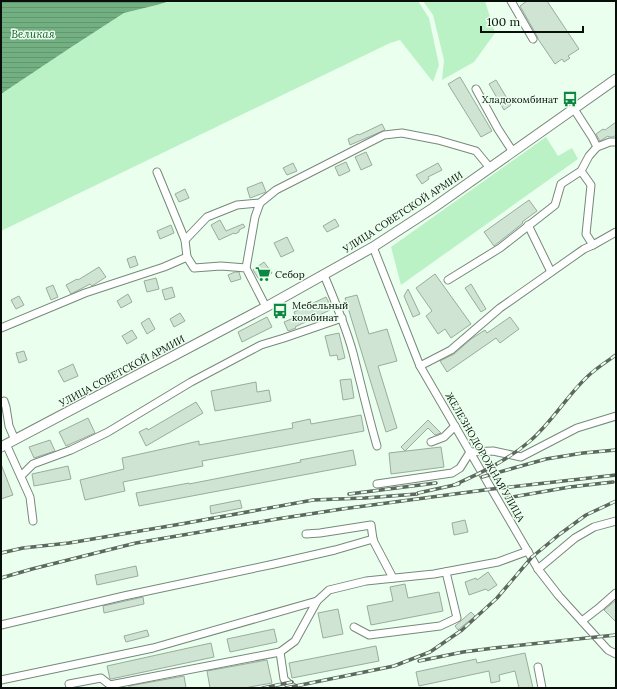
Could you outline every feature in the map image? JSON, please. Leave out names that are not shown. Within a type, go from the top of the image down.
[{"type":"main road","name":"УЛИЦА СОВЕТСКОЙ АРМИИ","points":[[4,446],[266,307],[373,248],[433,208],[616,79]]},
{"type":"street","points":[[511,1],[533,39]]},
{"type":"street","points":[[476,89],[498,129],[513,152]]},
{"type":"street","points":[[574,109],[597,147]]},
{"type":"street","points":[[266,307],[246,268],[255,216],[260,203],[276,190],[384,135],[402,133],[438,140],[476,151],[490,168]]},
{"type":"street","points":[[448,280],[500,248],[555,205],[561,184],[581,171],[589,156],[597,147],[610,142],[616,142]]},
{"type":"street","points":[[581,171],[591,185],[586,234],[593,245]]},
{"type":"street","points":[[157,172],[185,240],[187,257],[194,268],[221,266],[246,268]]},
{"type":"street","points":[[185,240],[207,216],[237,205],[260,203]]},
{"type":"street","points":[[528,225],[551,272]]},
{"type":"street","points":[[420,366],[451,350],[500,308],[584,249],[616,232]]},
{"type":"street","name":"ЖЕЛЕЗНОДОРОЖНАЯ УЛИЦА","points":[[373,248],[420,366],[538,569],[559,596],[608,650],[616,654]]},
{"type":"street","points":[[1,328],[84,293],[164,267],[187,257]]},
{"type":"street","points":[[324,275],[342,318],[353,352],[377,446]]},
{"type":"street","points":[[21,476],[33,464],[71,450],[108,432],[191,382],[261,345],[342,318]]},
{"type":"street","points":[[4,401],[9,426],[15,440]]},
{"type":"street","points":[[377,484],[452,473],[460,468],[470,452],[493,451],[521,457],[577,428],[616,416]]},
{"type":"street","points":[[431,442],[444,436],[455,426]]},
{"type":"street","points":[[4,446],[21,476],[30,497],[33,521]]},
{"type":"street","points":[[538,569],[575,538],[594,527],[616,521]]},
{"type":"street","points":[[306,534],[370,524],[374,542],[394,578]]},
{"type":"street","points":[[1,625],[124,596],[336,550],[373,539]]},
{"type":"street","points":[[69,684],[101,678],[110,687],[280,652],[295,641],[317,601],[329,590],[366,581],[434,574],[498,562],[528,551]]},
{"type":"street","points":[[354,627],[370,635],[440,626],[457,618],[446,572]]},
{"type":"street","points":[[582,621],[616,593]]},
{"type":"street","points":[[1,680],[153,648],[317,601]]},
{"type":"street","points":[[280,652],[284,679],[295,688]]},
{"type":"street","points":[[538,667],[542,688]]},
{"type":"shaded area","points":[[170,1],[418,1],[429,18],[439,65],[433,82],[400,40],[390,43],[1,231],[1,94],[124,13]]},
{"type":"shaded area","points":[[423,1],[485,1],[495,33],[474,62],[442,80],[444,60],[433,15]]},
{"type":"shaded area","points":[[546,137],[558,156],[572,148],[578,159],[401,285],[391,247]]},
{"type":"water","name":"Великая","points":[[1,1],[170,1],[124,13],[1,94]]},
{"type":"building","points":[[527,1],[547,1],[579,49],[568,56],[570,58],[564,62],[562,59],[555,64],[538,39],[520,6]]},
{"type":"building","points":[[460,77],[492,131],[481,137],[448,84]]},
{"type":"building","points":[[496,80],[511,105],[504,110],[489,84]]},
{"type":"building","points":[[616,122],[616,135],[613,137],[608,136],[600,141],[596,134],[603,129],[605,130]]},
{"type":"building","points":[[382,124],[385,130],[350,145],[348,139]]},
{"type":"building","points":[[366,152],[372,165],[361,170],[355,157]]},
{"type":"building","points":[[346,162],[350,171],[339,176],[335,167]]},
{"type":"building","points":[[293,163],[297,171],[287,175],[283,168]]},
{"type":"building","points":[[438,163],[442,170],[428,177],[429,179],[422,184],[416,175]]},
{"type":"building","points":[[262,182],[266,192],[250,198],[247,188]]},
{"type":"building","points":[[185,189],[189,198],[179,202],[175,194]]},
{"type":"building","points":[[529,200],[537,211],[494,246],[484,232]]},
{"type":"building","points":[[335,219],[339,226],[327,232],[323,226]]},
{"type":"building","points":[[220,220],[226,231],[243,224],[245,227],[235,234],[234,233],[219,240],[211,225]]},
{"type":"building","points":[[171,225],[174,233],[160,239],[157,231]]},
{"type":"building","points":[[287,237],[294,251],[281,257],[274,243]]},
{"type":"building","points":[[135,256],[138,265],[130,268],[127,259]]},
{"type":"building","points":[[264,262],[272,273],[260,281],[253,270]]},
{"type":"building","points":[[99,267],[106,277],[92,286],[90,284],[71,294],[66,285],[77,279],[78,280]]},
{"type":"building","points":[[239,272],[241,279],[231,282],[228,275]]},
{"type":"building","points":[[435,274],[471,324],[451,338],[445,329],[438,334],[426,316],[432,311],[416,288]]},
{"type":"building","points":[[156,278],[159,289],[147,292],[144,281]]},
{"type":"building","points":[[471,284],[486,309],[481,312],[465,288]]},
{"type":"building","points":[[53,285],[58,297],[51,300],[46,288]]},
{"type":"building","points":[[172,287],[175,297],[165,300],[162,290]]},
{"type":"building","points":[[408,289],[420,314],[413,317],[404,296]]},
{"type":"building","points":[[128,294],[132,302],[121,308],[117,301]]},
{"type":"building","points":[[357,295],[369,334],[387,329],[397,361],[378,366],[397,428],[386,432],[345,298]]},
{"type":"building","points":[[19,296],[24,305],[16,309],[11,300]]},
{"type":"building","points":[[326,297],[332,309],[288,331],[284,322],[296,317],[294,312]]},
{"type":"building","points":[[180,313],[185,321],[174,327],[170,319]]},
{"type":"building","points":[[267,317],[272,327],[242,342],[238,332]]},
{"type":"building","points":[[510,317],[519,329],[500,343],[496,338],[447,372],[440,361],[454,354],[471,339],[485,330],[487,333]]},
{"type":"building","points":[[149,318],[155,329],[147,334],[141,323]]},
{"type":"building","points":[[132,330],[137,338],[127,344],[122,336]]},
{"type":"building","points":[[339,333],[345,358],[338,360],[337,355],[330,356],[325,336]]},
{"type":"building","points":[[24,351],[27,360],[19,363],[16,353]]},
{"type":"building","points":[[73,364],[78,376],[64,382],[58,371]]},
{"type":"building","points":[[351,379],[354,398],[343,400],[340,380]]},
{"type":"building","points":[[256,382],[257,392],[269,390],[271,401],[215,411],[211,391]]},
{"type":"building","points":[[196,402],[203,413],[146,446],[139,432],[147,428],[148,430]]},
{"type":"building","points":[[361,415],[364,431],[202,461],[203,466],[123,482],[125,491],[85,500],[80,480],[124,469],[122,458],[199,441],[199,445],[293,428],[292,423],[310,419],[311,424]]},
{"type":"building","points":[[88,418],[95,433],[66,446],[59,432]]},
{"type":"building","points":[[428,420],[441,433],[435,435],[428,428],[405,451],[401,447]]},
{"type":"building","points":[[50,440],[55,451],[34,458],[29,447]]},
{"type":"building","points":[[441,447],[444,467],[391,474],[389,453]]},
{"type":"building","points":[[353,450],[356,465],[139,506],[136,493],[301,462],[300,460]]},
{"type":"building","points":[[1,464],[13,495],[1,499]]},
{"type":"building","points":[[68,466],[71,479],[34,486],[32,474]]},
{"type":"building","points":[[240,500],[242,508],[211,514],[210,506]]},
{"type":"building","points":[[465,520],[468,532],[454,535],[452,523]]},
{"type":"building","points":[[136,566],[138,576],[97,585],[95,575]]},
{"type":"building","points":[[488,572],[497,585],[488,591],[486,589],[469,595],[465,582],[476,578],[477,580]]},
{"type":"building","points":[[405,584],[408,598],[439,592],[443,611],[371,625],[367,606],[393,601],[390,587]]},
{"type":"building","points":[[143,597],[144,604],[104,613],[103,606]]},
{"type":"building","points":[[616,600],[616,622],[604,610]]},
{"type":"building","points":[[338,609],[343,634],[323,638],[318,613]]},
{"type":"building","points":[[471,612],[475,616],[458,630],[455,626]]},
{"type":"building","points":[[274,629],[277,642],[230,652],[227,639]]},
{"type":"building","points":[[147,630],[149,636],[126,642],[124,636]]},
{"type":"building","points":[[211,643],[214,657],[110,679],[107,666]]},
{"type":"building","points":[[376,646],[379,661],[292,678],[289,663]]},
{"type":"building","points":[[525,653],[533,688],[519,688],[515,671],[499,675],[500,681],[491,683],[489,671],[419,686],[416,672],[476,659],[477,663]]},
{"type":"building","points":[[267,660],[272,683],[244,688],[210,688],[207,671]]},
{"type":"building","points":[[184,676],[186,688],[129,688],[129,686]]},
{"type":"railway","points":[[454,485],[494,466],[522,448],[538,434],[587,377],[616,355]]},
{"type":"railway","points":[[482,477],[546,459],[583,453],[616,450]]},
{"type":"railway","points":[[1,578],[136,543],[277,519],[492,489],[616,475]]},
{"type":"railway","points":[[506,498],[570,487],[613,482]]},
{"type":"railway","points":[[349,494],[436,483]]},
{"type":"railway","points":[[418,493],[459,484]]},
{"type":"railway","points":[[1,553],[23,548],[69,543],[181,524],[313,500],[417,494]]},
{"type":"railway","points":[[286,688],[394,666],[430,652],[462,630],[497,598],[532,557],[560,534],[586,515],[616,501]]},
{"type":"railway","points":[[419,661],[463,652],[616,635]]},
{"type":"railway","points":[[263,688],[292,682]]},
{"type":"place","name":"Хладокомбинат","points":[[570,99]]},
{"type":"place","name":"Себор","points":[[263,274]]},
{"type":"place","name":"Мебельный комбинат","points":[[280,311]]}]
